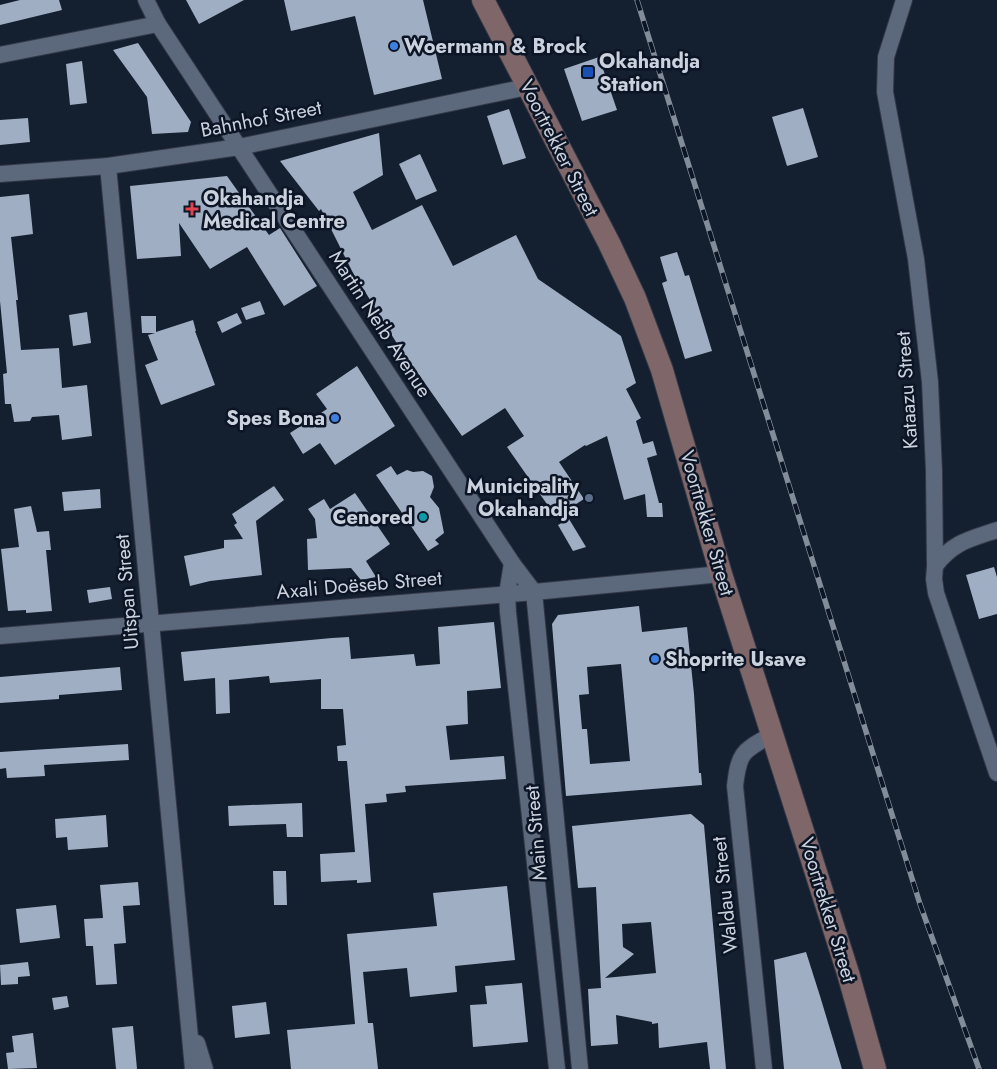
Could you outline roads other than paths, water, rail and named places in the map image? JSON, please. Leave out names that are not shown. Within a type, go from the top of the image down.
[{"type":"main road","name":"Voortrekker Street","points":[[483,0],[635,298],[662,370],[721,574],[848,973],[875,1069]]},
{"type":"street","name":"Kataazu Street","points":[[904,0],[886,57],[885,92],[916,259],[930,382],[936,566],[934,579],[936,593],[997,773]]},
{"type":"street","name":"Martin Neib Avenue","points":[[145,2],[238,147],[512,563],[534,592]]},
{"type":"street","points":[[0,55],[158,24]]},
{"type":"street","name":"Bahnhof Street","points":[[0,174],[108,166],[238,147],[528,87]]},
{"type":"street","name":"Uitspan Street","points":[[108,166],[193,1069]]},
{"type":"street","points":[[936,566],[947,551],[962,542],[997,530]]},
{"type":"street","points":[[507,594],[512,563]]},
{"type":"street","name":"Axali Doëseb Street","points":[[0,636],[534,592],[721,574]]},
{"type":"street","name":"Main Street","points":[[534,592],[580,1069]]},
{"type":"street","name":"Main Street","points":[[507,594],[557,1069]]},
{"type":"street","name":"Waldau Street","points":[[764,1069],[735,786],[737,762],[748,749],[773,734]]},
{"type":"street","name":"Uitspan Street","points":[[187,1014],[206,1069]]},
{"type":"railway","points":[[637,0],[920,904],[979,1069]]},
{"type":"place","name":"Woermann & Brock","points":[[394,46]]},
{"type":"place","name":"Okahandja Station","points":[[588,72]]},
{"type":"place","name":"Okahandja Medical Centre","points":[[192,209]]},
{"type":"place","name":"Spes Bona","points":[[335,418]]},
{"type":"place","name":"Municipality Okahandja","points":[[589,498]]},
{"type":"place","name":"Cenored","points":[[423,517]]},
{"type":"place","name":"Shoprite Usave","points":[[655,659]]}]
